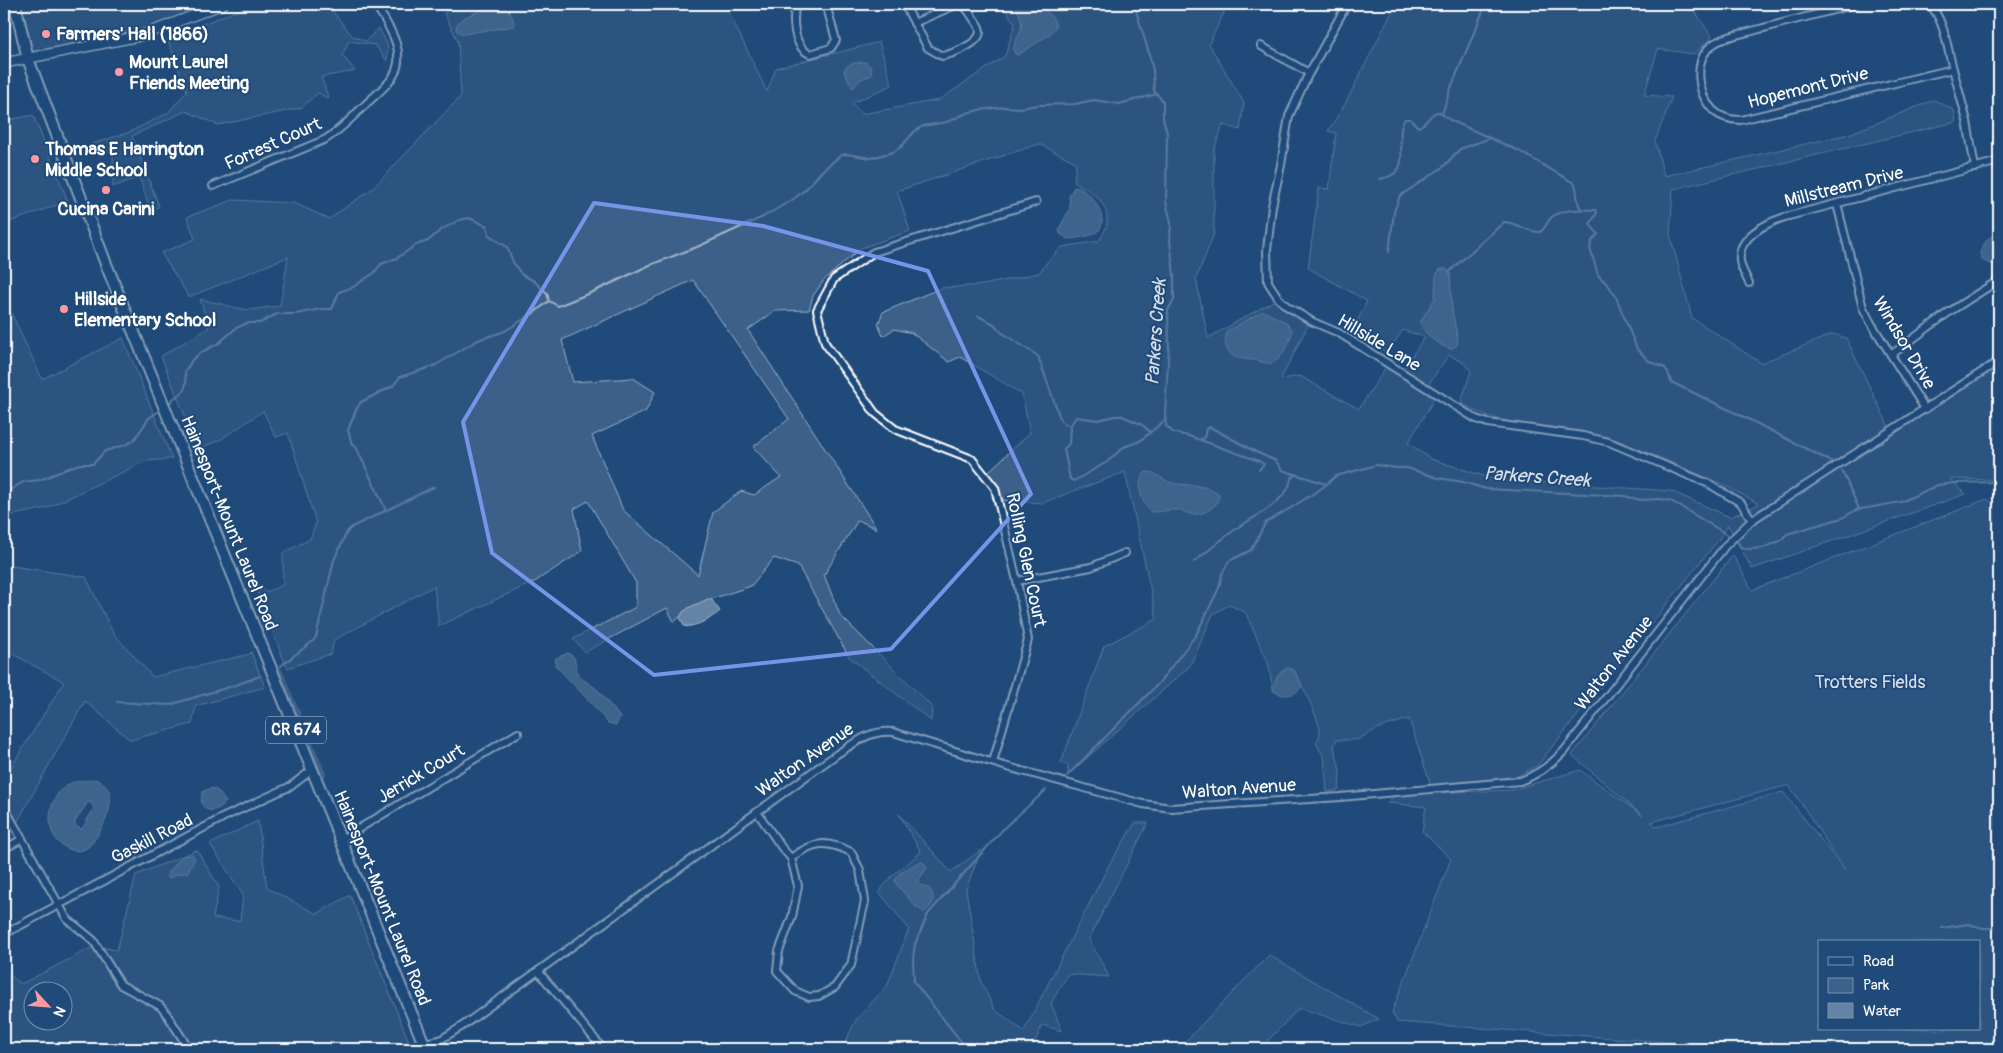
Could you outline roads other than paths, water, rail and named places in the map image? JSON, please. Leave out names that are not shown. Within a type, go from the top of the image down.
[{"type":"main road","name":"Hainesport-Mount Laurel Road","points":[[15,4],[28,59],[99,246],[424,1046]]},
{"type":"main road","points":[[4,63],[148,34],[223,4]]},
{"type":"street","name":"Forrest Court","points":[[213,186],[324,140],[340,129],[386,84],[396,70],[397,48],[393,32],[376,4]]},
{"type":"street","points":[[796,4],[793,18],[795,32],[801,48],[810,54],[831,48],[836,40],[828,8],[824,4]]},
{"type":"street","points":[[904,4],[914,23],[928,48],[942,56],[958,51],[976,40],[980,31],[964,5],[959,4],[914,23]]},
{"type":"street","name":"Hillside Lane","points":[[1347,4],[1309,73],[1289,116],[1270,227],[1267,277],[1269,285],[1282,302],[1313,322],[1339,333],[1476,419],[1494,424],[1583,436],[1609,442],[1709,484],[1741,503],[1752,520]]},
{"type":"street","name":"Hopemont Drive","points":[[1856,4],[1732,37],[1712,45],[1705,52],[1699,71],[1707,102],[1713,110],[1722,116],[1731,120],[1742,120],[1953,69]]},
{"type":"street","points":[[1929,4],[1937,13],[1941,23],[1967,121],[1975,168]]},
{"type":"street","points":[[1261,46],[1309,73]]},
{"type":"street","name":"Millstream Drive","points":[[1749,283],[1740,264],[1739,254],[1752,233],[1767,223],[1999,161]]},
{"type":"street","name":"Rolling Glen Court","points":[[993,762],[1028,640],[1017,581],[995,488],[972,459],[895,429],[874,414],[825,343],[817,310],[834,279],[874,252],[1036,202]]},
{"type":"street","name":"Windsor Drive","points":[[1837,204],[1860,300],[1871,323],[1925,408]]},
{"type":"street","points":[[1891,355],[1949,312],[1999,280]]},
{"type":"street","name":"Walton Avenue","points":[[424,1046],[440,1040],[449,1034],[854,743],[876,732],[893,732],[1142,804],[1171,808],[1333,798],[1520,781],[1537,774],[1557,759],[1726,544],[1752,520],[1999,361]]},
{"type":"street","points":[[1017,581],[1091,567],[1125,553]]},
{"type":"street","name":"Jerrick Court","points":[[340,840],[518,733]]},
{"type":"street","name":"Gaskill Road","points":[[4,934],[224,817],[291,786],[312,770]]},
{"type":"street","points":[[4,807],[58,904],[71,923],[93,940],[121,985],[160,1006],[189,1049]]},
{"type":"street","points":[[757,812],[791,858],[798,886],[792,917],[779,951],[777,971],[795,991],[809,996],[819,996],[835,987],[851,965],[865,901],[860,870],[851,852],[830,844],[820,843],[808,847],[791,858]]},
{"type":"street","points":[[4,849],[22,839]]},
{"type":"street","points":[[538,971],[603,1049],[629,1049]]},
{"type":"water","points":[[1014,4],[1041,4],[1054,20],[1056,26],[1050,34],[1018,55],[1015,54],[1014,47],[1021,28],[1021,22]]},
{"type":"water","points":[[498,5],[510,13],[514,26],[463,34],[456,30],[457,25],[466,17]]},
{"type":"water","points":[[866,62],[871,67],[872,75],[861,79],[853,88],[844,72],[845,69],[852,64]]},
{"type":"water","points":[[1074,187],[1086,192],[1091,197],[1100,211],[1102,224],[1099,230],[1093,234],[1068,239],[1060,234],[1059,229],[1070,208],[1069,196]]},
{"type":"water","points":[[1999,233],[1999,262],[1993,265],[1982,260],[1980,253],[1987,240]]},
{"type":"water","points":[[1440,269],[1446,269],[1450,272],[1452,309],[1458,341],[1457,345],[1451,349],[1432,339],[1420,322],[1435,298],[1436,275]]},
{"type":"water","points":[[1263,311],[1284,321],[1292,329],[1289,342],[1280,357],[1274,362],[1269,363],[1231,355],[1226,346],[1225,338],[1227,331]]},
{"type":"water","points":[[1146,472],[1153,473],[1172,483],[1209,488],[1219,494],[1219,499],[1210,510],[1200,514],[1190,514],[1180,510],[1152,512],[1142,499],[1140,487]]},
{"type":"water","points":[[711,599],[720,611],[698,624],[684,626],[680,617],[683,612]]},
{"type":"water","points":[[568,653],[574,657],[578,676],[597,689],[620,717],[616,725],[608,723],[555,665],[556,658]]},
{"type":"water","points":[[1288,668],[1294,670],[1302,686],[1299,690],[1289,695],[1273,691],[1277,677]]},
{"type":"water","points":[[95,779],[103,783],[110,795],[107,817],[90,846],[81,851],[71,850],[59,843],[54,836],[50,818],[54,800],[59,792],[69,784]],"holes":[[[88,802],[94,808],[82,829],[75,826],[75,822]]]},
{"type":"water","points":[[212,788],[218,791],[226,802],[221,807],[207,810],[201,798],[203,791]]},
{"type":"water","points":[[193,855],[195,859],[187,873],[177,874],[170,878],[166,876],[182,856]]},
{"type":"water","points":[[919,862],[924,863],[927,868],[919,879],[919,884],[929,888],[933,895],[932,904],[924,912],[915,906],[895,880],[900,873]]},
{"type":"waterway","name":"Parkers Creek","points":[[1134,4],[1153,70],[1154,91],[1163,101],[1163,118],[1167,133],[1166,202],[1171,222],[1170,241],[1174,275],[1174,300],[1168,310],[1169,345],[1166,426],[1174,433],[1189,436],[1259,461],[1264,464],[1259,470]]},
{"type":"waterway","points":[[1442,114],[1486,4]]},
{"type":"waterway","points":[[168,405],[184,391],[186,383],[185,372],[192,360],[200,353],[219,343],[236,328],[248,323],[260,323],[277,314],[296,314],[321,309],[332,309],[339,292],[353,287],[374,273],[381,264],[397,258],[416,245],[428,241],[441,230],[459,220],[469,218],[487,226],[489,235],[507,247],[513,262],[521,274],[534,281],[547,293],[549,301],[558,306],[763,217],[805,190],[822,171],[841,155],[847,154],[871,158],[893,152],[923,126],[947,122],[979,110],[1075,104],[1094,100],[1119,104],[1157,94]]},
{"type":"waterway","points":[[1380,179],[1395,173],[1399,168],[1401,162],[1401,132],[1405,119],[1410,119],[1418,127],[1433,114],[1439,112],[1450,120],[1519,151],[1574,183],[1581,209]]},
{"type":"waterway","points":[[1389,252],[1394,212],[1400,196],[1443,167],[1460,149],[1488,139]]},
{"type":"waterway","points":[[1449,272],[1504,222],[1509,222],[1534,232],[1540,232],[1550,219],[1559,213],[1572,210],[1596,210],[1597,213],[1590,224],[1598,234],[1592,241],[1590,248],[1598,275],[1609,286],[1616,297],[1637,349],[1649,361],[1665,368],[1671,382],[1832,462]]},
{"type":"waterway","points":[[386,510],[356,447],[352,445],[348,430],[361,402],[393,386],[400,377],[434,366],[478,340],[505,331],[549,301]]},
{"type":"waterway","points":[[978,316],[994,324],[1001,332],[1038,356],[1060,418],[1063,423],[1070,426]]},
{"type":"waterway","points":[[4,494],[23,482],[40,480],[79,464],[93,464],[105,451],[134,440],[149,418],[162,409]]},
{"type":"waterway","points":[[1150,432],[1141,424],[1122,416],[1098,420],[1076,417],[1070,426],[1069,444],[1064,449],[1070,479],[1074,481],[1107,462],[1124,447],[1140,441],[1165,420]]},
{"type":"waterway","name":"Parkers Creek","points":[[1200,440],[1204,438],[1206,429],[1210,427],[1276,461],[1282,470],[1326,484]]},
{"type":"waterway","name":"Parkers Creek","points":[[1067,776],[1158,684],[1196,635],[1219,588],[1222,574],[1229,561],[1251,550],[1266,522],[1322,488],[1336,476],[1377,465],[1407,468],[1438,478],[1463,482],[1486,489],[1624,496],[1641,500],[1660,499],[1671,501],[1728,535]]},
{"type":"waterway","points":[[1842,471],[1859,509]]},
{"type":"waterway","points":[[1194,562],[1234,530],[1279,500],[1289,486],[1291,478],[1297,474]]},
{"type":"waterway","name":"Parkers Creek","points":[[1736,540],[1741,547],[1748,549],[1763,548],[1780,541],[1787,534],[1842,518],[1856,510],[1901,502],[1938,485],[1999,482]]},
{"type":"waterway","points":[[278,668],[316,637],[334,560],[347,532],[352,527],[434,487]]},
{"type":"waterway","points":[[278,668],[323,774]]},
{"type":"waterway","points":[[117,702],[169,705],[260,676]]},
{"type":"waterway","points":[[967,1049],[914,982],[913,959],[915,944],[928,914],[1005,827],[1046,790]]},
{"type":"waterway","points":[[1942,928],[1969,924],[1982,928],[1999,928]]},
{"type":"place","name":"Farmers' Hall (1866)","points":[[46,34]]},
{"type":"place","name":"Mount Laurel Friends Meeting","points":[[119,72]]},
{"type":"place","name":"Thomas E Harrington Middle School","points":[[35,159]]},
{"type":"place","name":"Cucina Carini","points":[[106,190]]},
{"type":"place","name":"Hillside Elementary School","points":[[64,309]]},
{"type":"park label","name":"Trotters Fields","points":[[1870,682]]}]
